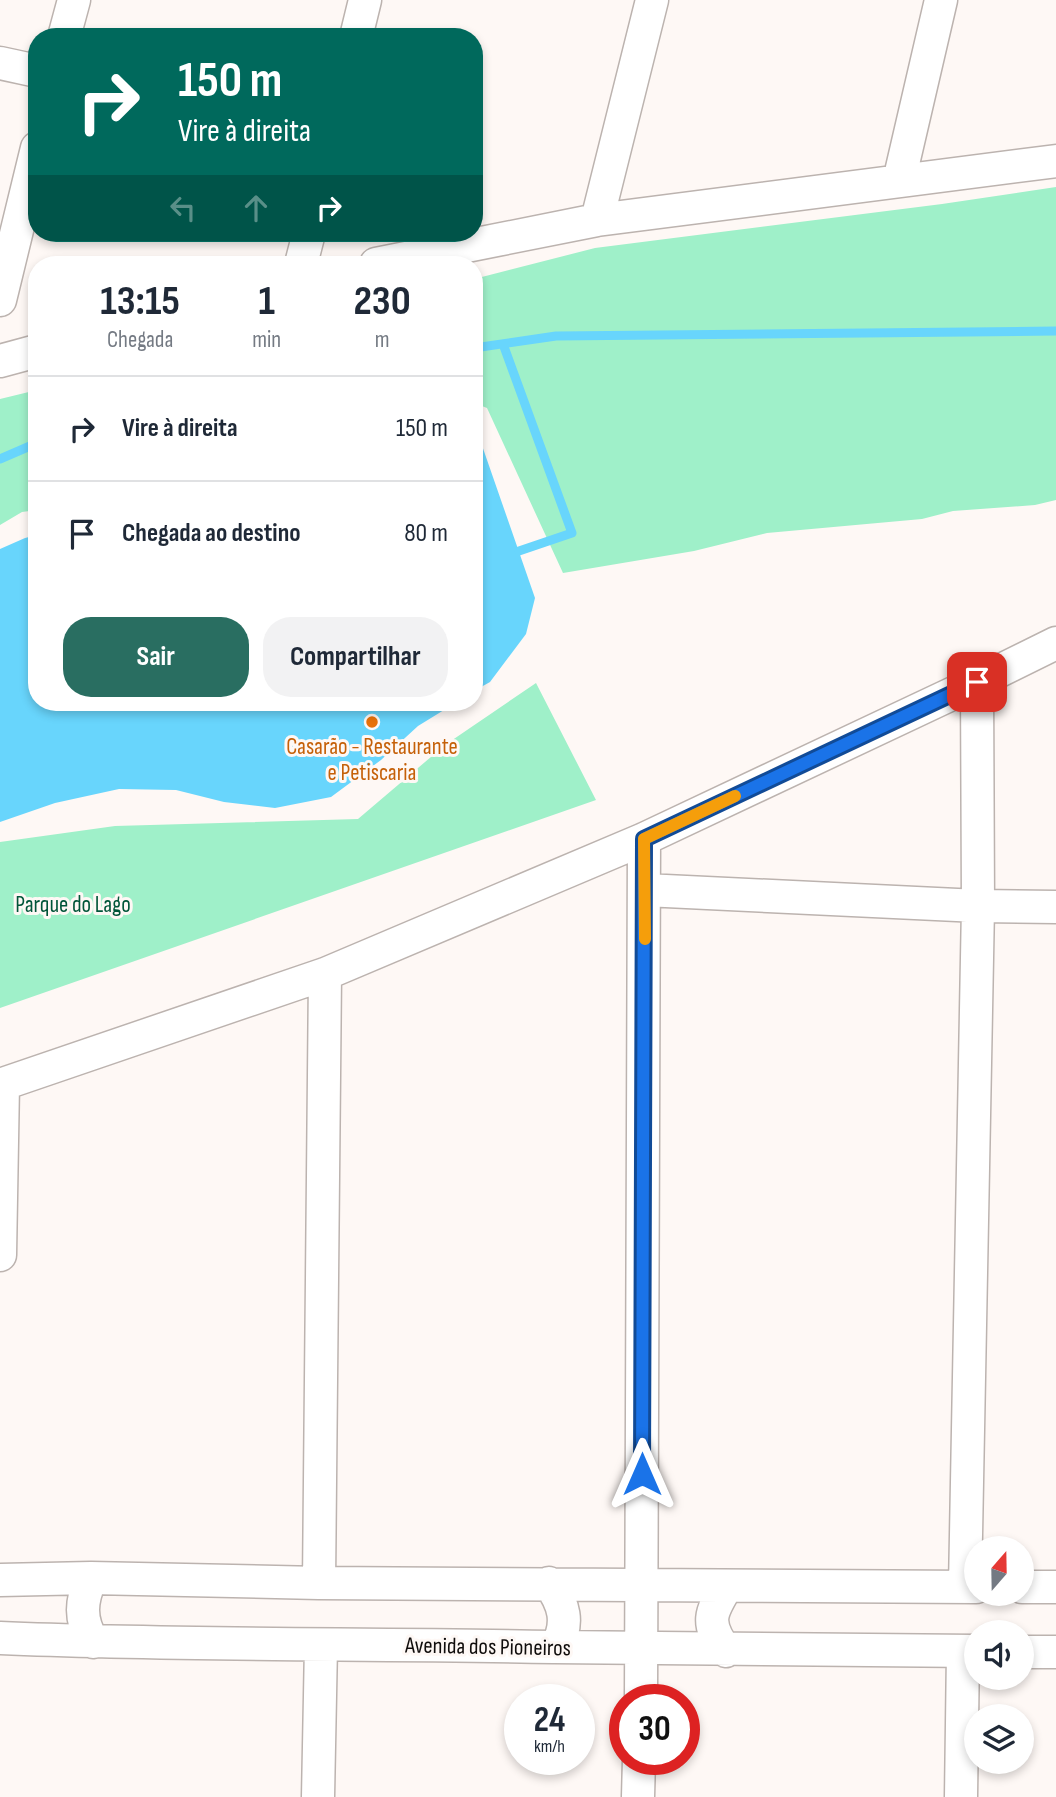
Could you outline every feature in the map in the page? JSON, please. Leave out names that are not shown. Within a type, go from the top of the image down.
[{"type":"street","points":[[66,28],[74,0]]},
{"type":"street","points":[[358,28],[365,0]]},
{"type":"street","points":[[597,220],[652,0]]},
{"type":"street","points":[[899,181],[941,0]]},
{"type":"street","points":[[0,63],[28,69]]},
{"type":"street","points":[[416,256],[597,220],[1056,161]]},
{"type":"street","points":[[0,300],[28,185]]},
{"type":"street","points":[[0,361],[28,353]]},
{"type":"street","points":[[0,1255],[1,1084],[324,974],[644,839],[1056,643]]},
{"type":"street","points":[[972,1536],[978,906],[977,682]]},
{"type":"street","points":[[641,1684],[644,839]]},
{"type":"street","points":[[645,890],[978,906],[1056,907]]},
{"type":"street","points":[[319,1583],[324,974]]},
{"type":"street","points":[[0,1580],[91,1578],[319,1583],[964,1587]]},
{"type":"street","points":[[91,1578],[83,1596],[81,1615],[93,1642]]},
{"type":"street","points":[[549,1583],[559,1598],[565,1616],[563,1635],[555,1647]]},
{"type":"street","points":[[726,1651],[714,1635],[712,1619],[716,1604],[727,1586]]},
{"type":"street","points":[[1034,1587],[1056,1587]]},
{"type":"street","name":"Avenida dos Pioneiros","points":[[0,1638],[93,1642],[642,1650],[964,1651]]},
{"type":"street","points":[[318,1797],[321,1645]]},
{"type":"street","points":[[1034,1651],[1056,1652]]},
{"type":"street","points":[[961,1797],[968,1690]]},
{"type":"street","points":[[638,1797],[639,1775]]},
{"type":"green space","points":[[1056,187],[1056,500],[1035,505],[953,511],[922,519],[767,533],[694,551],[563,573],[487,408],[483,406],[483,277],[595,248]]},
{"type":"green space","points":[[28,392],[28,511],[0,525],[0,399]]},
{"type":"green space","name":"Parque do Lago","points":[[536,683],[596,800],[0,1008],[0,842],[115,826],[358,819],[445,745]]},
{"type":"water","points":[[483,448],[535,598],[526,634],[490,682],[483,686]]},
{"type":"water","points":[[28,537],[28,711],[442,711],[418,726],[381,760],[331,797],[275,808],[224,802],[176,790],[119,789],[55,803],[0,822],[0,549]]},
{"type":"waterway","points":[[483,347],[556,336],[1056,331]]},
{"type":"waterway","points":[[503,344],[572,533],[519,551]]},
{"type":"waterway","points":[[0,459],[28,447]]},
{"type":"slow traffic","points":[[645,939],[644,839],[735,796]]},
{"type":"place","name":"Casarão - Restaurante e Petiscaria","points":[[372,722]]},
{"type":"route","points":[[642,1474],[644,839],[977,682]]}]
